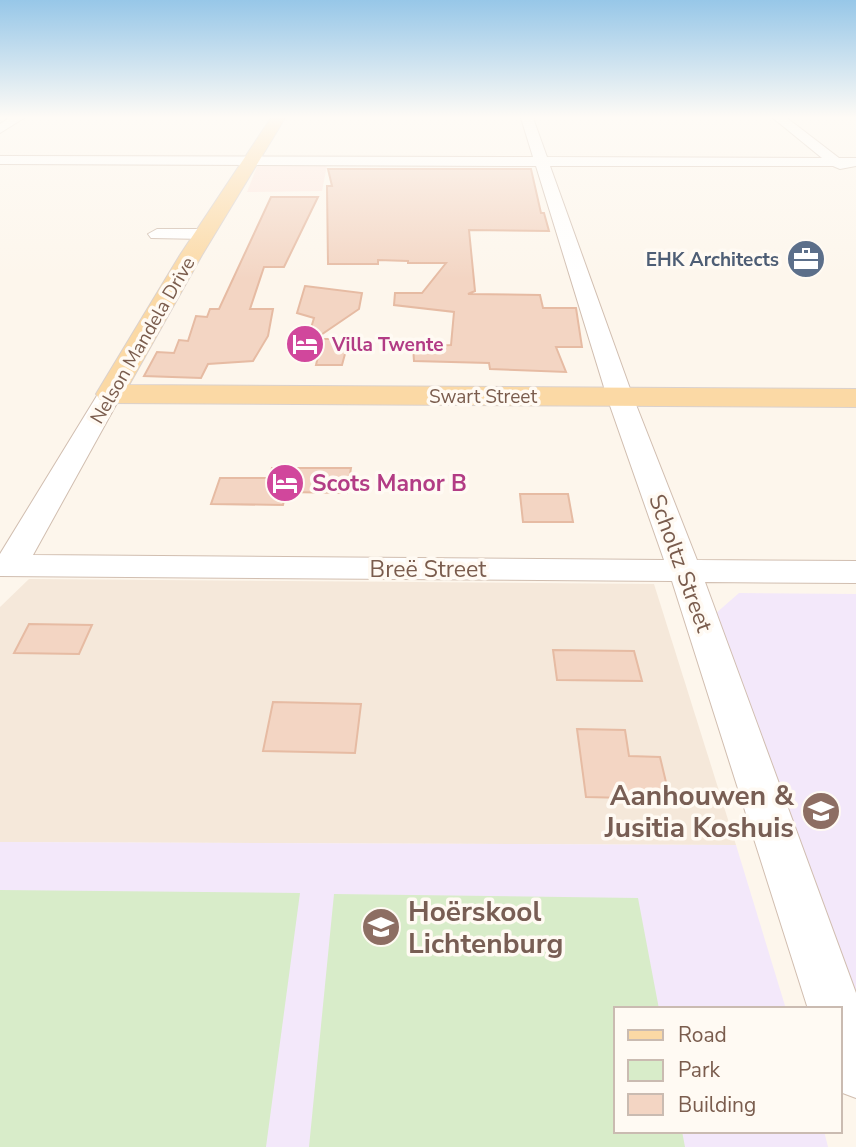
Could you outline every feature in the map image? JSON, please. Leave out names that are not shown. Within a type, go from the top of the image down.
[{"type":"main road","name":"Nelson Mandela Drive","points":[[110,394],[244,172]]},
{"type":"main road","name":"Swart Street","points":[[110,394],[856,398]]},
{"type":"street","name":"Scholtz Street","points":[[545,172],[620,397],[685,570],[834,1007]]},
{"type":"street","points":[[157,234],[205,234]]},
{"type":"street","name":"Nelson Mandela Drive","points":[[5,565],[110,394]]},
{"type":"street","name":"Breë Street","points":[[5,565],[856,572]]},
{"type":"street","points":[[842,1030],[856,1070]]},
{"type":"shaded area","points":[[255,172],[326,172],[322,191],[247,192]]},
{"type":"shaded area","points":[[29,579],[654,584],[736,845],[0,842],[0,607]]},
{"type":"shaded area","name":"Aanhouwen & Jusitia Koshuis","points":[[739,593],[856,594],[856,1008],[715,614]]},
{"type":"shaded area","name":"Hoërskool Lichtenburg","points":[[0,842],[736,845],[785,1007],[614,1007],[614,1133],[824,1133],[828,1147],[0,1147]]},
{"type":"green space","points":[[0,890],[300,893],[266,1147],[0,1147]]},
{"type":"green space","points":[[334,894],[638,898],[659,1007],[614,1007],[614,1133],[682,1133],[685,1147],[309,1147]]},
{"type":"building","points":[[329,172],[532,172],[541,213],[544,213],[549,231],[469,230],[475,291],[468,294],[540,295],[543,308],[576,308],[582,347],[556,347],[566,372],[490,369],[489,363],[414,361],[413,347],[451,345],[454,312],[394,305],[395,293],[422,293],[446,263],[378,260],[378,264],[328,264],[327,186],[332,186]]},
{"type":"building","points":[[271,197],[318,197],[284,267],[264,267],[250,309],[273,309],[268,336],[253,361],[208,364],[201,378],[144,376],[157,352],[174,353],[179,340],[188,341],[196,316],[207,317],[210,309],[219,309]]},
{"type":"building","points":[[305,286],[362,293],[359,309],[306,345],[314,318],[297,313]]},
{"type":"building","points":[[322,339],[349,339],[342,365],[316,365]]},
{"type":"building","points":[[272,468],[351,468],[347,493],[286,492],[283,505],[211,504],[220,478],[269,478]]},
{"type":"building","points":[[520,494],[568,494],[573,522],[523,522]]},
{"type":"building","points":[[29,624],[92,625],[79,654],[14,653]]},
{"type":"building","points":[[553,650],[634,651],[642,681],[557,680]]},
{"type":"building","points":[[273,702],[361,704],[355,753],[263,751]]},
{"type":"building","points":[[577,729],[625,730],[629,756],[660,757],[670,799],[586,797]]},
{"type":"place","name":"EHK Architects","points":[[806,259]]},
{"type":"place","name":"Villa Twente","points":[[305,344]]},
{"type":"place","name":"Scots Manor B","points":[[285,483]]},
{"type":"place","name":"Aanhouwen & Jusitia Koshuis","points":[[821,811]]},
{"type":"place","name":"Hoërskool Lichtenburg","points":[[381,927]]}]
